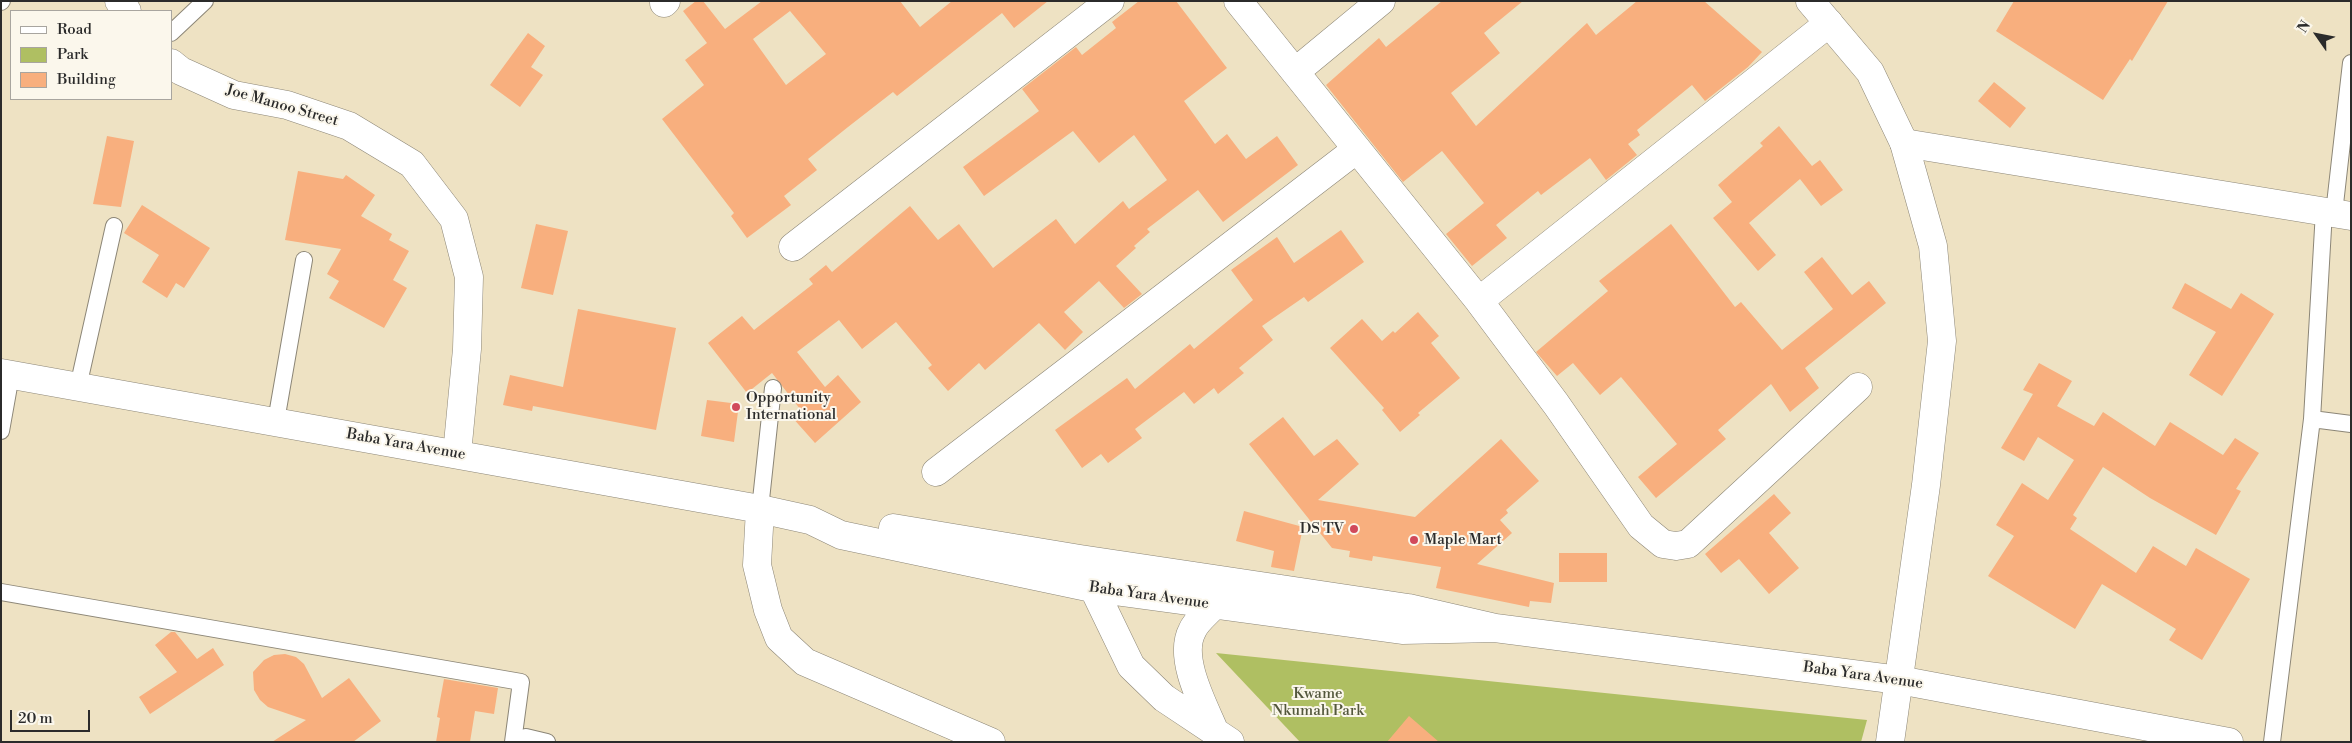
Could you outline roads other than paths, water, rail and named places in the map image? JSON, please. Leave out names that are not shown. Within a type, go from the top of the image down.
[{"type":"street","points":[[793,247],[1110,1]]},
{"type":"street","points":[[1238,1],[1479,301],[1556,404],[1641,526],[1663,544],[1676,546],[1688,544],[1858,387]]},
{"type":"street","points":[[1295,72],[1381,1]]},
{"type":"street","points":[[1810,1],[1870,72],[1904,143],[1933,246],[1942,341],[1926,485],[1890,742]]},
{"type":"street","points":[[1479,301],[1829,23]]},
{"type":"street","name":"Joe Manoo Street","points":[[172,64],[181,72],[234,95],[286,105],[350,126],[412,164],[454,219],[469,277],[467,349],[456,454]]},
{"type":"street","points":[[1904,143],[2336,214]]},
{"type":"street","points":[[936,472],[1357,149]]},
{"type":"street","name":"Baba Yara Avenue","points":[[6,374],[760,509],[810,520],[840,520],[1080,559],[1408,608],[1495,628],[1899,680],[2228,742]]},
{"type":"street","points":[[760,509],[757,565],[768,610],[779,638],[805,662],[991,742]]},
{"type":"street","name":"Baba Yara Avenue","points":[[810,520],[841,535],[1092,588],[1402,630],[1495,628]]},
{"type":"street","points":[[1080,559],[1092,588],[1131,666],[1164,698],[1222,736]]},
{"type":"street","points":[[1214,605],[1192,630],[1186,644],[1192,677],[1222,736]]},
{"type":"lane","points":[[172,32],[205,1]]},
{"type":"lane","points":[[2272,742],[2336,214],[2351,62]]},
{"type":"lane","points":[[78,386],[114,226]]},
{"type":"lane","points":[[276,422],[304,260]]},
{"type":"lane","points":[[1,431],[6,374]]},
{"type":"lane","points":[[760,509],[773,388]]},
{"type":"lane","points":[[2312,420],[2351,424]]},
{"type":"lane","points":[[1,592],[521,682],[513,742]]},
{"type":"lane","points":[[518,742],[526,737],[547,742]]},
{"type":"place","name":"Opportunity International","points":[[736,407]]},
{"type":"place","name":"DS TV","points":[[1354,529]]},
{"type":"place","name":"Maple Mart","points":[[1414,540]]},
{"type":"park label","name":"Kwame Nkumah Park","points":[[1318,702]]}]
